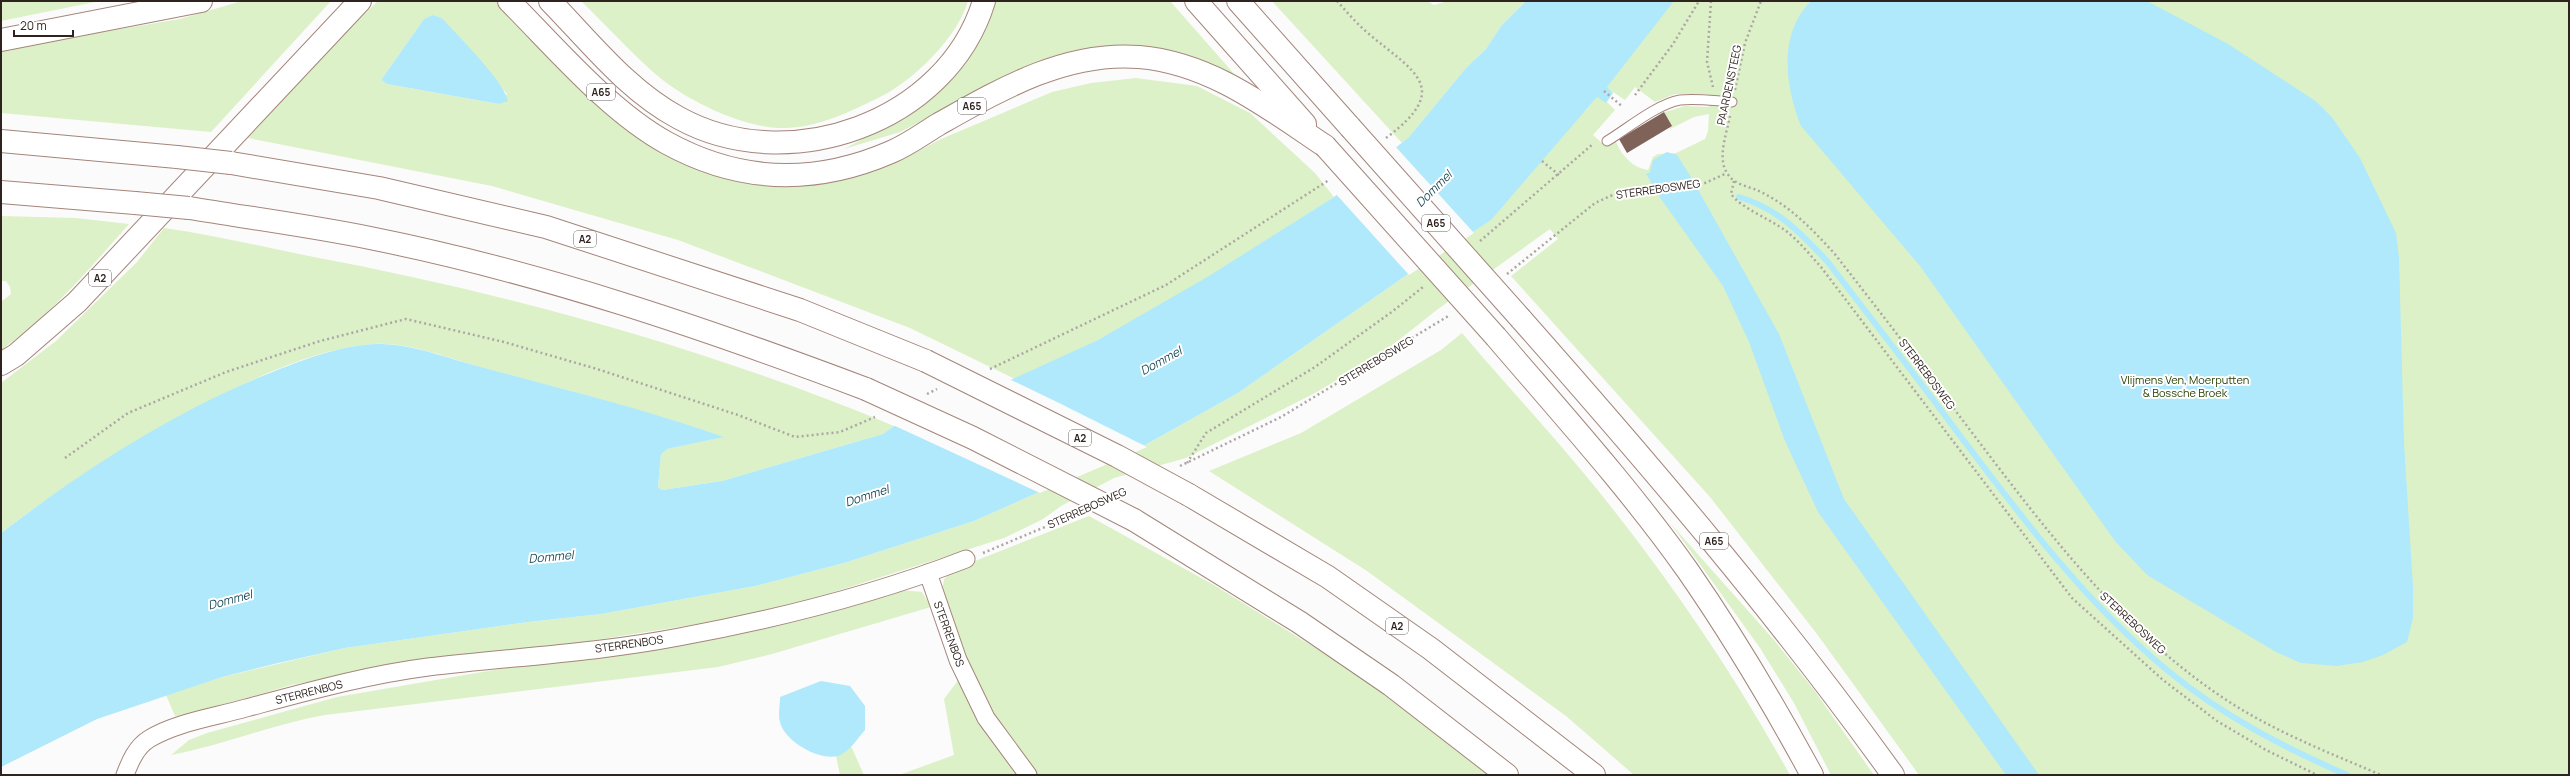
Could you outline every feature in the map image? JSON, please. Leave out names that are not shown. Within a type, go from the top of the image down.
[{"type":"highway","points":[[1,40],[201,1]]},
{"type":"highway","name":"A2","points":[[1,364],[16,355],[77,302],[360,1]]},
{"type":"highway","name":"A65","points":[[509,1],[617,108],[645,130],[669,144],[709,161],[753,174],[782,177],[816,174],[851,167],[892,151],[994,93],[1037,74],[1075,62],[1108,57],[1139,57],[1163,61],[1212,76],[1237,88],[1325,146]]},
{"type":"highway","name":"A65","points":[[550,1],[636,88],[653,102],[704,130],[751,142],[770,143],[800,142],[834,136],[866,126],[900,108],[931,84],[956,54],[970,34],[984,1]]},
{"type":"highway","name":"A65","points":[[1196,1],[1496,337],[1592,450],[1687,570],[1784,723],[1812,775]]},
{"type":"highway","name":"A65","points":[[1238,1],[1521,318],[1664,481],[1766,605],[1892,775]]},
{"type":"highway","name":"A2","points":[[1,141],[231,163],[378,188],[546,227],[800,310],[926,361],[1091,443],[1189,495],[1328,577],[1431,649],[1594,775]]},
{"type":"highway","points":[[1,192],[135,202],[189,208],[370,238],[533,278],[691,324],[866,389],[973,438],[1134,520],[1319,635],[1391,685],[1507,775]]},
{"type":"street","points":[[928,574],[966,559]]},
{"type":"street","name":"STERRENBOS","points":[[125,775],[133,755],[147,740],[169,729],[294,695],[361,679],[426,667],[540,656],[677,638],[811,609],[928,574],[958,660],[986,718],[1028,775]]},
{"type":"lane","points":[[1607,141],[1663,107],[1678,101],[1732,102]]},
{"type":"path","points":[[1635,95],[1673,44],[1699,1]]},
{"type":"path","points":[[1711,1],[1707,62],[1717,101]]},
{"type":"path","name":"PAARDENSTEEG","points":[[1727,173],[1724,164],[1724,151],[1732,102],[1745,43],[1761,1]]},
{"type":"path","points":[[1604,91],[1624,107]]},
{"type":"path","points":[[1477,244],[1559,175],[1595,141]]},
{"type":"path","points":[[1542,161],[1559,175]]},
{"type":"path","name":"STERREBOSWEG","points":[[1506,275],[1595,203],[1617,193],[1706,183],[1727,173],[1734,181],[1773,198],[1800,216],[1834,253],[2046,530],[2090,582],[2134,626],[2174,661],[2230,702],[2276,730],[2380,775]]},
{"type":"path","points":[[1734,181],[1731,194],[1737,202],[1764,215],[1787,232],[1821,267],[2072,598],[2163,680],[2217,720],[2266,750],[2317,775]]},
{"type":"path","points":[[1187,463],[1206,433],[1315,367],[1394,311],[1429,282]]},
{"type":"path","name":"STERREBOSWEG","points":[[1173,470],[1281,417],[1436,325],[1455,311]]},
{"type":"path","name":"STERREBOSWEG","points":[[966,559],[1004,545],[1080,512]]},
{"type":"green space","points":[[1,1],[100,1],[1,21]]},
{"type":"green space","points":[[242,1],[331,1],[211,132],[1,113],[1,49],[180,19]]},
{"type":"green space","points":[[378,1],[498,1],[633,134],[664,153],[704,171],[868,170],[907,157],[941,139],[1052,92],[1091,83],[1136,78],[1197,86],[1250,113],[1315,173],[1334,197],[1218,272],[1159,307],[1098,340],[1015,379],[910,328],[678,240],[492,186],[248,138],[329,48]],"holes":[[[433,15],[442,18],[507,94],[499,104],[387,84],[381,80],[424,19]]]},
{"type":"green space","points":[[581,1],[968,1],[963,15],[955,29],[944,43],[920,69],[893,90],[856,108],[819,123],[793,128],[780,128],[765,127],[733,118],[685,95],[659,77],[649,68]]},
{"type":"green space","points":[[992,1],[1170,1],[1236,76],[1235,78],[1143,49],[975,94],[900,132],[844,149],[907,115]]},
{"type":"green space","points":[[1272,1],[1427,1],[1434,5],[1448,1],[1526,1],[1501,26],[1486,49],[1466,68],[1409,137],[1402,143]]},
{"type":"green space","name":"Vlijmens Ven, Moerputten & Bossche Broek","points":[[1671,1],[2569,1],[2569,775],[1919,775],[1817,634],[1710,497],[1511,276],[1558,239],[1550,229],[1438,309],[1381,354],[1315,393],[1186,458],[1114,478],[1061,506],[1043,519],[1004,538],[812,599],[735,618],[539,649],[362,672],[291,685],[193,714],[175,716],[166,695],[222,677],[345,648],[528,622],[601,614],[755,586],[844,563],[974,521],[1145,445],[1238,393],[1408,274],[1587,109]],"holes":[[[1635,87],[1655,102],[1675,94],[1708,94],[1709,107],[1685,106],[1665,112],[1664,117],[1670,129],[1694,117],[1709,114],[1708,131],[1705,139],[1676,153],[1658,154],[1653,157],[1648,170],[1633,164],[1621,152],[1616,142],[1603,144],[1593,135],[1615,110],[1605,100],[1613,92],[1625,100]]]},
{"type":"green space","points":[[1,216],[76,218],[129,224],[53,307],[1,350],[1,302],[11,294],[10,287],[6,281],[1,281]]},
{"type":"green space","points":[[164,228],[388,272],[535,306],[681,348],[753,372],[894,426],[883,434],[722,481],[662,490],[658,487],[661,453],[667,449],[723,437],[633,408],[415,348],[389,344],[356,346],[335,350],[274,370],[188,412],[133,443],[79,477],[1,533],[1,383],[56,341],[137,262]]},
{"type":"green space","points":[[1462,333],[1580,468],[1623,522],[1675,592],[1746,700],[1790,775],[1634,775],[1566,716],[1367,571],[1209,471],[1301,433],[1441,350]]},
{"type":"green space","points":[[1089,516],[1214,585],[1391,695],[1491,775],[1036,775],[1003,731],[981,694],[941,598],[944,579],[955,569]]},
{"type":"green space","points":[[1671,524],[1774,640],[1814,690],[1874,775],[1831,775],[1794,703],[1760,648]]},
{"type":"green space","points":[[901,590],[922,592],[931,607],[772,654],[718,667],[325,715],[171,755],[189,740],[207,733],[337,697],[523,665],[680,645],[732,636],[800,619]]},
{"type":"green space","points":[[960,678],[993,741],[1017,775],[899,775],[954,755],[944,699]]},
{"type":"green space","points":[[851,746],[864,775],[840,775],[836,756]]},
{"type":"water","name":"Dommel","points":[[1526,1],[1674,1],[1607,87],[1613,93],[1606,103],[1597,97],[1491,220],[1408,274],[1238,393],[1145,445],[974,521],[844,563],[755,586],[601,614],[528,622],[345,648],[274,664],[222,677],[97,719],[1,767],[1,533],[65,486],[99,464],[132,443],[202,404],[287,366],[312,357],[352,347],[390,344],[430,352],[603,400],[664,417],[724,437],[667,449],[661,454],[658,487],[662,490],[722,481],[883,434],[894,426],[960,403],[1098,340],[1209,276],[1334,197],[1409,137],[1466,68],[1486,49],[1501,26]]},
{"type":"water","points":[[1811,1],[2147,1],[2228,44],[2314,100],[2323,108],[2334,120],[2360,158],[2396,233],[2399,257],[2404,443],[2413,586],[2413,618],[2407,642],[2383,655],[2363,662],[2337,666],[2301,663],[2276,652],[2147,575],[2115,541],[1920,266],[1801,126],[1795,110],[1788,78],[1789,45],[1793,29],[1800,14]]},
{"type":"water","points":[[433,15],[442,18],[479,58],[498,82],[508,101],[499,104],[387,84],[381,80],[424,19]]},
{"type":"water","points":[[1667,152],[1677,155],[1691,177],[1779,334],[1844,499],[2039,775],[2006,775],[1818,512],[1785,441],[1749,342],[1723,286],[1661,199],[1646,174],[1650,172],[1653,160]]},
{"type":"water","points":[[821,681],[850,686],[865,706],[865,730],[849,748],[838,756],[830,757],[821,755],[803,748],[788,736],[780,722],[780,697]]},
{"type":"pier","points":[[1395,146],[1474,233],[1409,275],[1335,193]]},
{"type":"pier","points":[[1009,379],[1147,447],[1040,493],[893,425],[960,401]]},
{"type":"building","points":[[1664,112],[1672,126],[1627,153],[1619,139]]},
{"type":"waterway","points":[[1739,197],[1766,208],[1777,215],[1807,240],[1827,261],[1982,465],[2056,558],[2082,588],[2137,644],[2167,670],[2231,716],[2299,753],[2347,775]]}]
